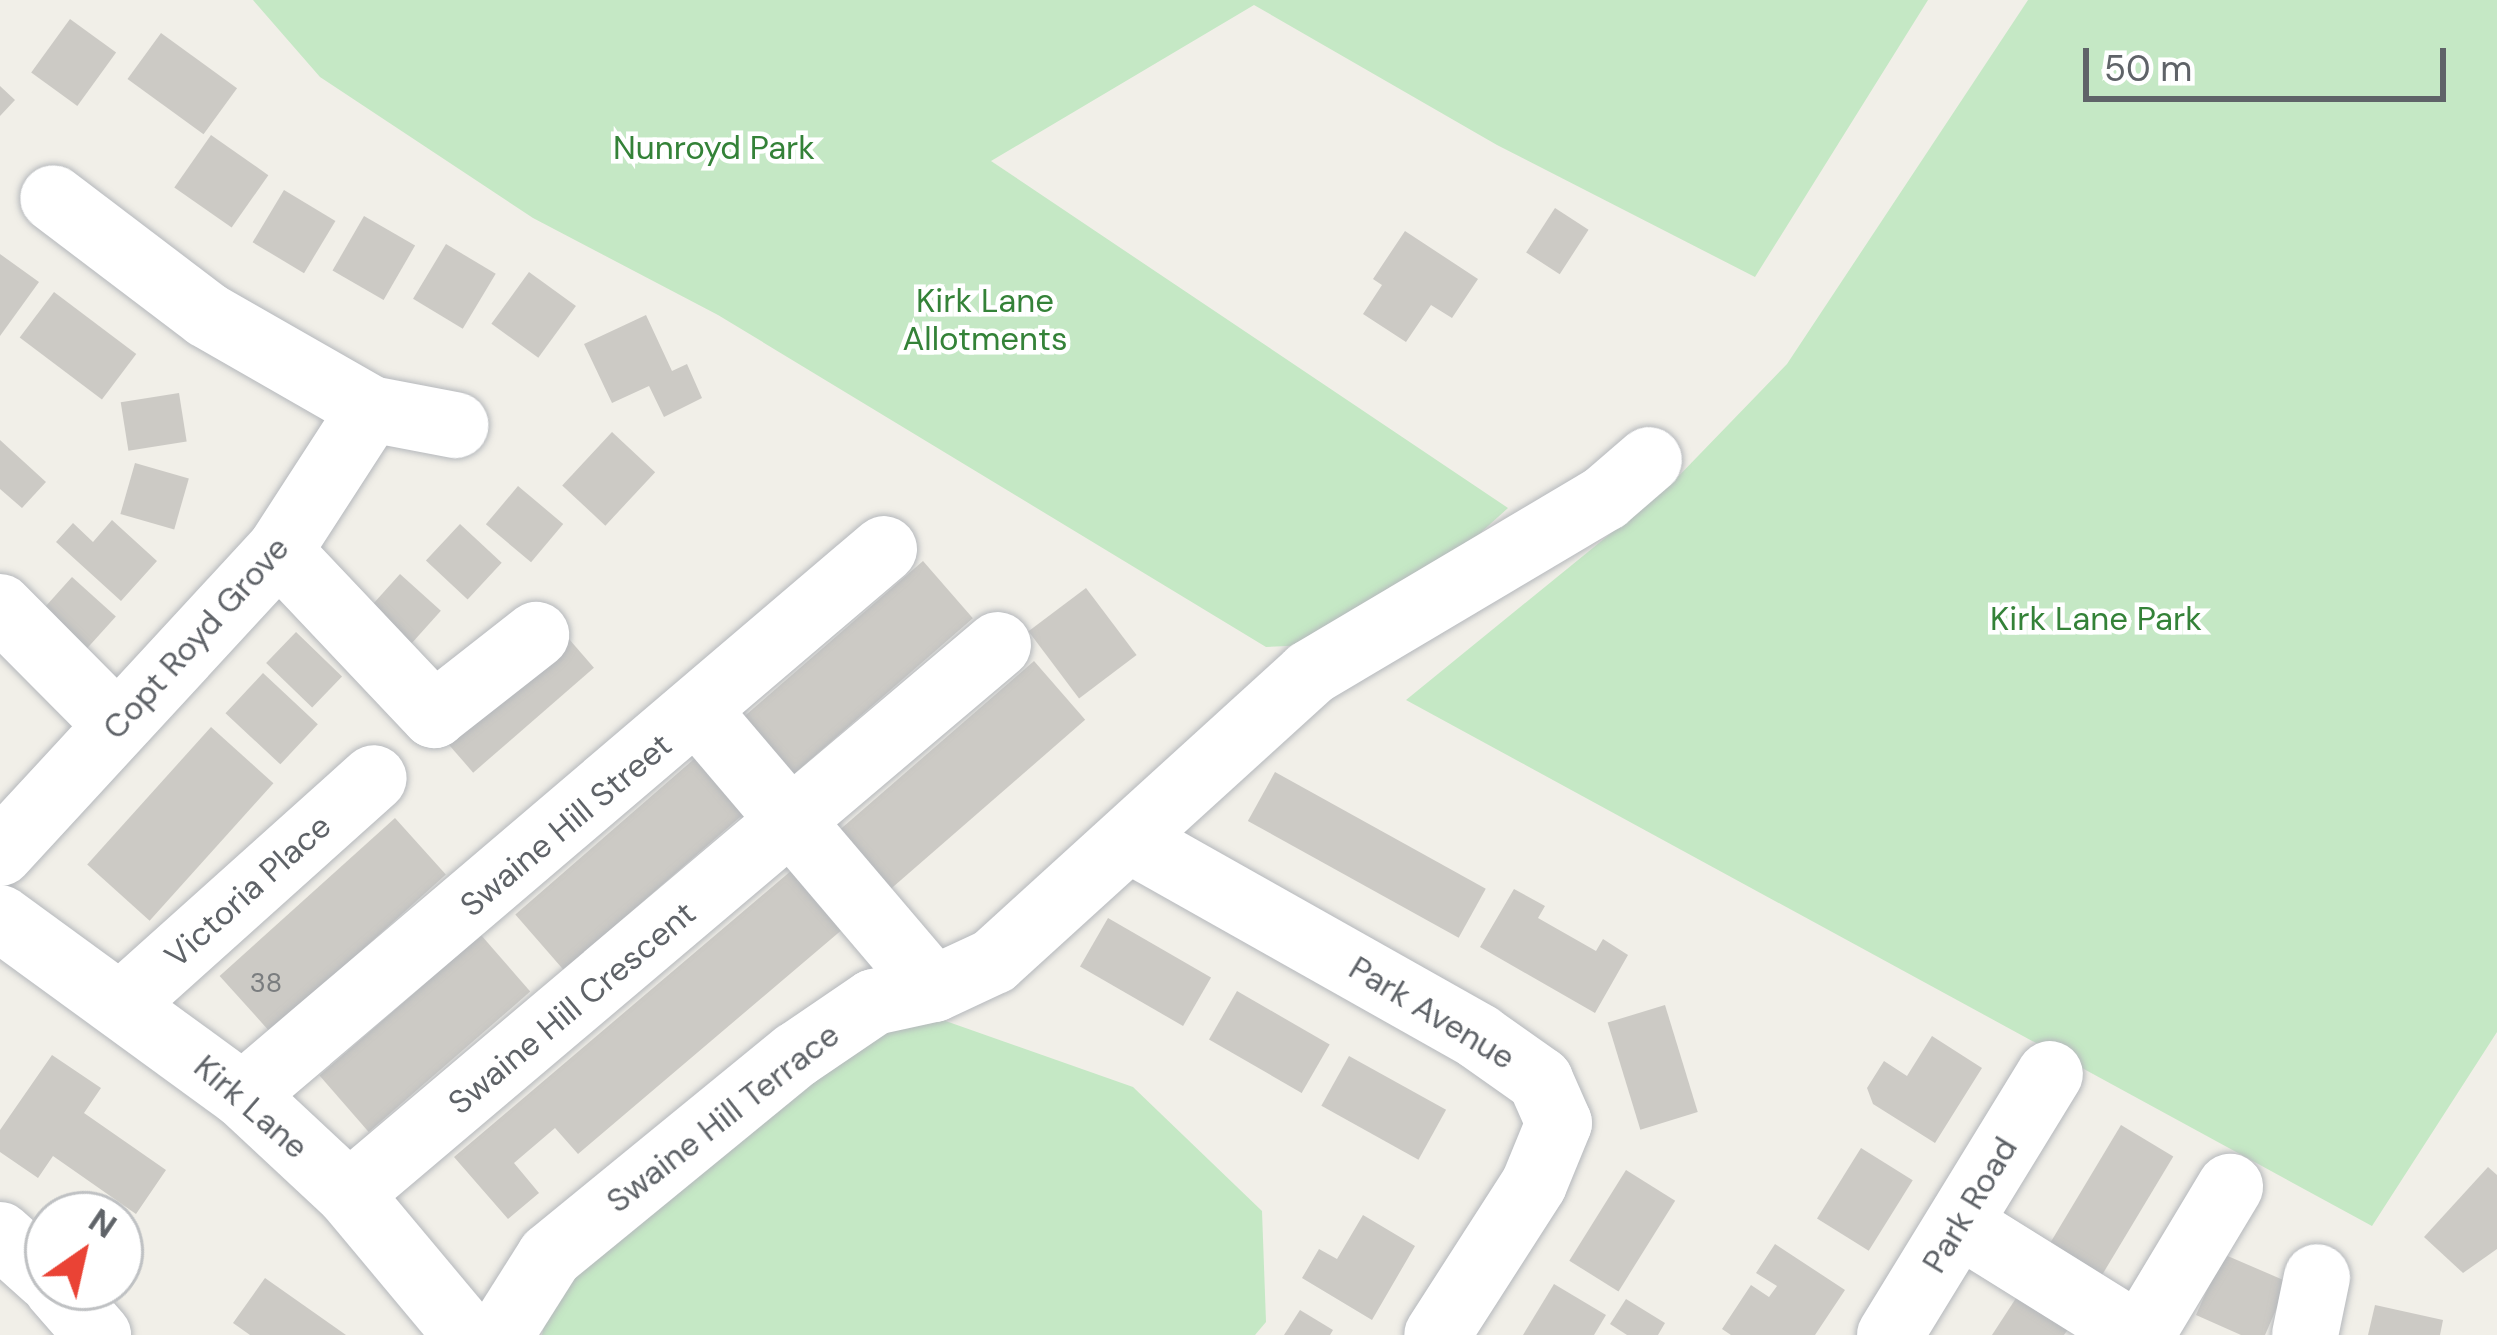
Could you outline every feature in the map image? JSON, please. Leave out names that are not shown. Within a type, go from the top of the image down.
[{"type":"street","points":[[53,198],[207,315],[371,409],[455,424]]},
{"type":"street","name":"Copt Royd Grove","points":[[0,853],[279,550],[371,409]]},
{"type":"street","name":"Swaine Hill Terrace","points":[[500,1335],[550,1256],[796,1055],[874,1002],[934,988],[994,961],[1310,673],[1605,498],[1648,460]]},
{"type":"street","name":"Swaine Hill Street","points":[[243,1095],[699,713],[884,549]]},
{"type":"street","points":[[279,550],[434,716],[536,635]]},
{"type":"street","points":[[0,607],[117,725]]},
{"type":"street","name":"Swaine Hill Crescent","points":[[349,1194],[795,822],[998,644]]},
{"type":"street","points":[[699,713],[934,988]]},
{"type":"street","name":"Victoria Place","points":[[122,1004],[374,778]]},
{"type":"street","name":"Park Avenue","points":[[1130,840],[1479,1037],[1540,1080],[1558,1123],[1534,1184],[1437,1335]]},
{"type":"street","name":"Kirk Lane","points":[[0,918],[243,1095],[349,1194],[467,1335]]},
{"type":"street","name":"Park Road","points":[[1890,1335],[2050,1074]]},
{"type":"street","points":[[1959,1224],[2139,1335],[2230,1187]]},
{"type":"street","points":[[0,1235],[24,1256]]},
{"type":"street","points":[[77,1311],[98,1335]]},
{"type":"green space","name":"Nunroyd Park","points":[[253,0],[1928,0],[1755,277],[1497,145],[1254,5],[991,161],[1508,508],[1358,643],[1266,647],[718,315],[533,218],[320,77]]},
{"type":"green space","name":"Kirk Lane Park","points":[[2028,0],[2497,0],[2497,1032],[2372,1226],[1406,700],[1669,486],[1787,364]]},
{"type":"green space","points":[[940,1019],[1133,1087],[1262,1211],[1266,1322],[1255,1335],[542,1335],[556,1271],[883,1023]]},
{"type":"building","points":[[70,19],[116,53],[77,106],[31,72]]},
{"type":"building","points":[[161,33],[237,88],[204,134],[127,79]]},
{"type":"building","points":[[0,86],[15,100],[0,116]]},
{"type":"building","points":[[211,135],[268,175],[232,228],[174,187]]},
{"type":"building","points":[[284,190],[335,221],[304,273],[253,242]]},
{"type":"building","points":[[1555,208],[1589,230],[1560,274],[1526,252]]},
{"type":"building","points":[[364,216],[415,246],[384,300],[332,271]]},
{"type":"building","points":[[1405,231],[1478,279],[1452,318],[1431,305],[1406,342],[1363,314],[1382,285],[1373,279]]},
{"type":"building","points":[[446,244],[496,274],[463,329],[413,299]]},
{"type":"building","points":[[0,254],[39,282],[0,336]]},
{"type":"building","points":[[529,272],[576,306],[538,358],[491,324]]},
{"type":"building","points":[[54,292],[136,354],[102,400],[20,338]]},
{"type":"building","points":[[646,315],[672,371],[687,364],[702,398],[664,417],[649,386],[612,403],[584,344]]},
{"type":"building","points":[[179,393],[187,441],[128,451],[121,402]]},
{"type":"building","points":[[612,432],[655,472],[605,526],[562,485]]},
{"type":"building","points":[[0,440],[46,482],[22,508],[0,489]]},
{"type":"building","points":[[135,463],[189,478],[174,529],[120,514]]},
{"type":"building","points":[[518,486],[563,524],[531,562],[486,524]]},
{"type":"building","points":[[112,520],[157,561],[121,601],[56,542],[73,523],[93,542]]},
{"type":"building","points":[[460,524],[502,563],[468,599],[426,561]]},
{"type":"building","points":[[923,561],[973,618],[787,780],[737,722]]},
{"type":"building","points":[[400,574],[441,611],[405,650],[365,613]]},
{"type":"building","points":[[72,577],[116,616],[81,655],[37,616]]},
{"type":"building","points":[[1086,588],[1137,655],[1079,698],[1028,631]]},
{"type":"building","points":[[296,632],[342,676],[312,707],[266,663]]},
{"type":"building","points":[[569,639],[594,668],[473,773],[448,744]]},
{"type":"building","points":[[1034,661],[1085,720],[891,888],[840,830]]},
{"type":"building","points":[[263,673],[318,724],[280,764],[225,713]]},
{"type":"building","points":[[211,727],[273,783],[150,921],[87,864]]},
{"type":"building","points":[[701,753],[750,809],[564,970],[515,914]]},
{"type":"building","points":[[1275,772],[1486,889],[1459,938],[1248,821]]},
{"type":"building","points":[[395,818],[446,874],[270,1032],[220,976]]},
{"type":"building","points":[[792,870],[857,917],[578,1154],[555,1128],[514,1163],[539,1193],[508,1219],[454,1157]]},
{"type":"building","points":[[1514,889],[1545,906],[1538,918],[1596,951],[1603,939],[1628,955],[1595,1013],[1480,947]]},
{"type":"building","points":[[1108,918],[1211,978],[1183,1026],[1080,966]]},
{"type":"building","points":[[481,935],[530,992],[369,1132],[319,1075]]},
{"type":"building","points":[[1237,991],[1330,1044],[1302,1093],[1209,1039]]},
{"type":"building","points":[[1665,1005],[1698,1112],[1640,1130],[1608,1023]]},
{"type":"building","points":[[1932,1036],[1982,1068],[1935,1143],[1873,1104],[1867,1088],[1884,1061],[1907,1076]]},
{"type":"building","points":[[52,1055],[101,1088],[84,1113],[166,1170],[144,1202],[144,1191],[103,1191],[53,1156],[38,1178],[0,1152],[0,1130]]},
{"type":"building","points":[[1349,1056],[1446,1110],[1418,1160],[1321,1106]]},
{"type":"building","points":[[2121,1125],[2173,1156],[2094,1288],[2042,1256]]},
{"type":"building","points":[[1861,1148],[1913,1180],[1869,1251],[1817,1218]]},
{"type":"building","points":[[2488,1167],[2497,1175],[2497,1249],[2463,1273],[2424,1237]]},
{"type":"building","points":[[1626,1170],[1675,1201],[1618,1291],[1569,1261]]},
{"type":"building","points":[[1363,1215],[1415,1246],[1372,1320],[1302,1278],[1319,1249],[1337,1259]]},
{"type":"building","points":[[1775,1244],[1845,1290],[1815,1335],[1731,1335],[1722,1329],[1751,1285],[1769,1297],[1777,1286],[1756,1273]]},
{"type":"building","points":[[2223,1254],[2288,1282],[2265,1335],[2241,1335],[2196,1315]]},
{"type":"building","points":[[265,1278],[346,1335],[250,1335],[233,1323]]},
{"type":"building","points":[[1554,1284],[1606,1315],[1594,1335],[1523,1335]]},
{"type":"building","points":[[2020,1292],[2071,1325],[2064,1335],[1992,1335]]},
{"type":"building","points":[[1626,1299],[1665,1323],[1658,1335],[1627,1335],[1610,1324]]},
{"type":"building","points":[[2375,1305],[2443,1320],[2440,1335],[2368,1335]]},
{"type":"building","points":[[1300,1310],[1333,1330],[1330,1335],[1284,1335]]},
{"type":"park label","name":"Kirk Lane Allotments","points":[[985,320]]}]
